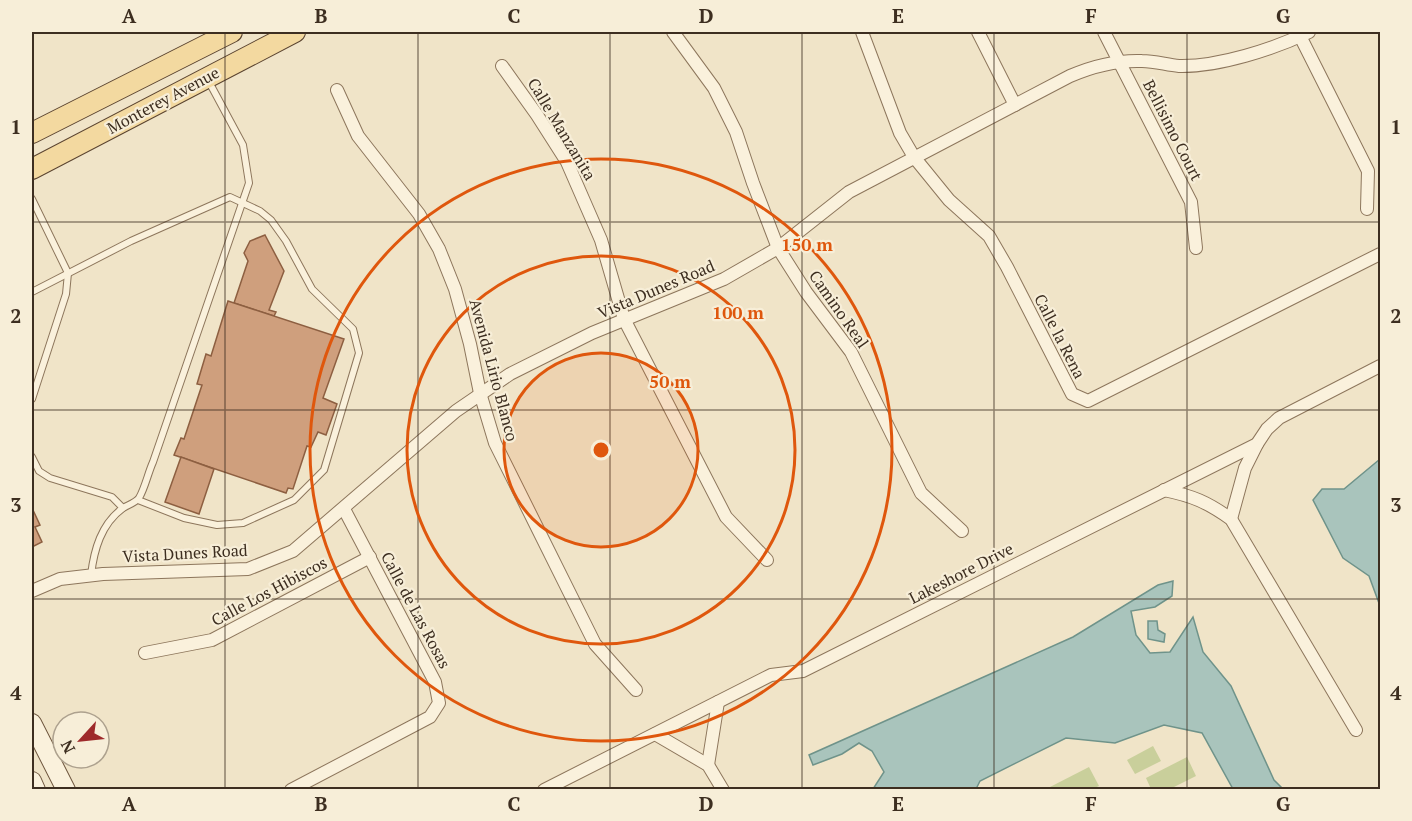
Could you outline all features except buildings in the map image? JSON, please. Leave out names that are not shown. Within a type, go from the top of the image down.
[{"type":"main road","name":"Monterey Avenue","points":[[32,133],[232,32]]},
{"type":"main road","name":"Monterey Avenue","points":[[32,169],[295,32]]},
{"type":"main road","points":[[32,723],[66,789]]},
{"type":"main road","points":[[32,781],[36,789]]},
{"type":"street","name":"Camino Real","points":[[674,32],[714,88],[736,132],[778,248],[806,292],[851,352],[921,493],[962,531]]},
{"type":"street","name":"Calle la Rena","points":[[862,32],[900,133],[914,158],[949,200],[989,236],[1072,394],[1088,401],[1380,254]]},
{"type":"street","points":[[978,32],[1015,105]]},
{"type":"street","name":"Bellisimo Court","points":[[1104,32],[1191,202],[1196,248]]},
{"type":"street","name":"Vista Dunes Road","points":[[32,591],[60,579],[248,569],[293,552],[456,411],[510,374],[547,354],[624,319],[724,279],[778,248],[849,192],[1015,105],[1092,66],[1143,61],[1180,66],[1209,63],[1252,54],[1302,33]]},
{"type":"street","points":[[1302,33],[1368,171],[1367,209]]},
{"type":"street","name":"Calle Manzanita","points":[[502,66],[567,162],[601,240],[624,319],[726,517],[767,560]]},
{"type":"street","name":"Avenida Lirio Blanco","points":[[337,90],[358,136],[419,214],[439,249],[455,289],[480,393],[495,443],[595,644],[636,690]]},
{"type":"street","name":"Lakeshore Drive","points":[[544,789],[771,675],[803,671],[1257,444],[1267,429],[1279,418],[1380,366]]},
{"type":"street","points":[[1231,519],[1245,468],[1257,444]]},
{"type":"street","points":[[1164,490],[1191,495],[1213,506],[1231,519],[1356,730]]},
{"type":"street","name":"Calle de Las Rosas","points":[[291,789],[430,717],[439,703],[435,682],[344,509]]},
{"type":"street","name":"Calle Los Hibiscos","points":[[145,653],[212,640],[370,557]]},
{"type":"street","points":[[708,765],[718,702]]},
{"type":"street","points":[[655,734],[708,765],[723,789]]},
{"type":"lane","points":[[91,576],[93,555],[109,522],[123,508],[138,500],[249,183],[243,145],[206,77]]},
{"type":"lane","points":[[32,292],[131,241],[230,197],[260,211],[271,220],[286,241],[312,289],[353,329],[360,353],[324,470],[294,500],[243,523],[217,525],[184,518],[138,500]]},
{"type":"lane","points":[[32,199],[68,273],[66,294],[32,399]]},
{"type":"lane","points":[[32,457],[39,471],[51,478],[112,497],[123,508]]},
{"type":"green space","points":[[1153,746],[1161,761],[1135,774],[1127,760]]},
{"type":"green space","points":[[1187,757],[1196,776],[1170,789],[1151,789],[1146,778]]},
{"type":"green space","points":[[1089,767],[1099,786],[1092,789],[1048,788]]},
{"type":"water","points":[[1380,459],[1380,606],[1369,576],[1343,558],[1313,500],[1322,489],[1344,489]]},
{"type":"water","points":[[1173,581],[1172,596],[1155,607],[1131,611],[1136,635],[1150,653],[1170,652],[1193,617],[1203,652],[1231,686],[1274,780],[1283,789],[1233,789],[1202,733],[1164,725],[1115,743],[1066,738],[980,781],[976,789],[873,789],[884,772],[872,751],[859,743],[842,754],[813,765],[809,755],[1073,637],[1158,585]]},
{"type":"water","points":[[1148,621],[1157,621],[1158,630],[1165,634],[1164,642],[1148,639]]}]
